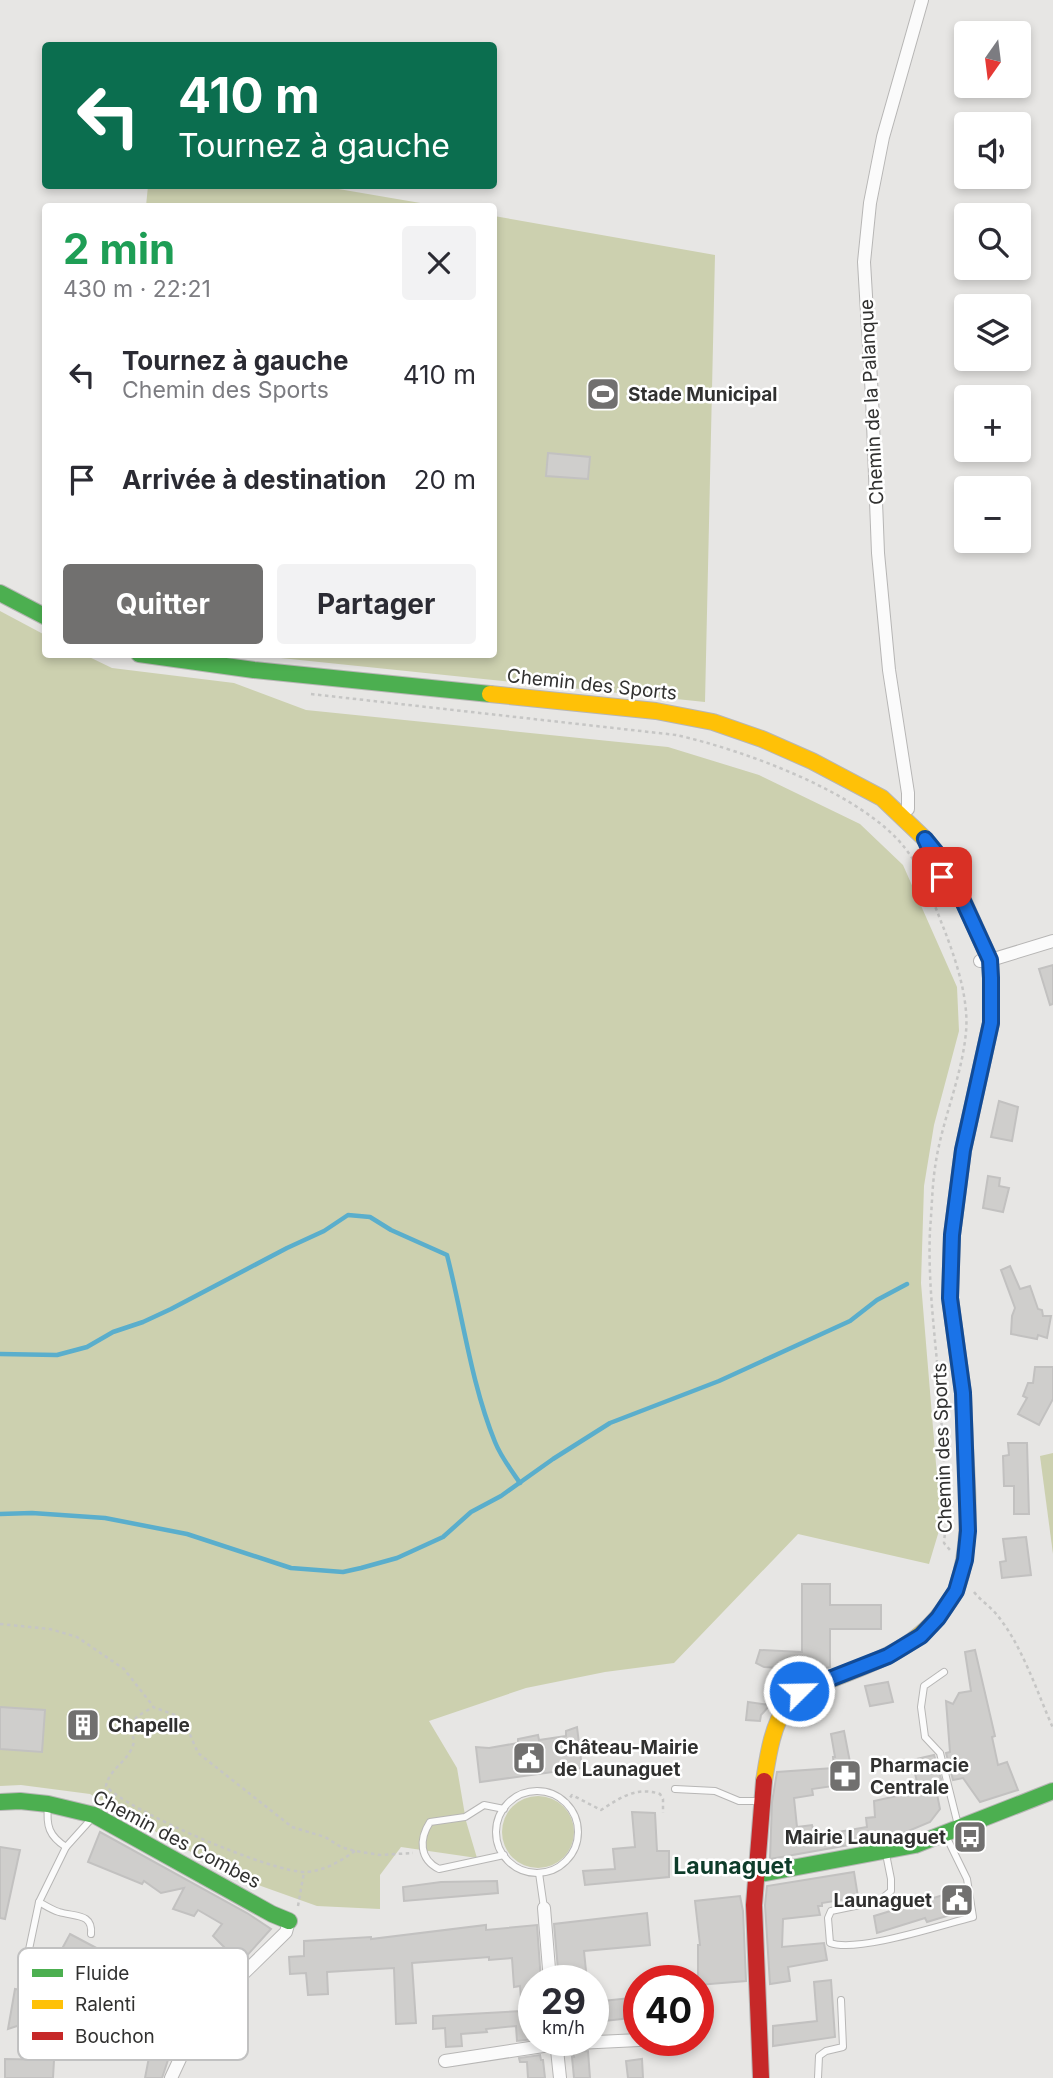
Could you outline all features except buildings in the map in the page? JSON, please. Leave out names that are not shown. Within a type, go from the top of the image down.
[{"type":"street","name":"Chemin de la Palanque","points":[[908,809],[908,793],[889,670],[878,553],[873,397],[864,262],[870,203],[883,137],[922,0]]},
{"type":"street","points":[[0,593],[42,615]]},
{"type":"street","name":"Chemin des Sports","points":[[160,658],[656,711],[713,722],[813,761],[882,798],[925,839],[985,960],[984,1047],[963,1150],[952,1235],[950,1298],[963,1393],[968,1531],[965,1560],[956,1591],[938,1618],[921,1636],[884,1658],[799,1691],[787,1704],[778,1721],[761,1801],[755,1875],[761,2078]]},
{"type":"street","points":[[985,960],[1053,941]]},
{"type":"street","points":[[755,1875],[915,1845],[1053,1791]]},
{"type":"street","name":"Chemin des Combes","points":[[0,1802],[48,1804],[94,1815],[289,1922]]},
{"type":"street","points":[[544,1909],[549,1965]]},
{"type":"street","points":[[248,1969],[286,1932],[289,1922]]},
{"type":"street","points":[[445,2062],[518,2049]]},
{"type":"street","points":[[558,2056],[560,2078]]},
{"type":"street","points":[[171,2078],[179,2060]]},
{"type":"lane","points":[[886,1852],[891,1891],[879,1901],[831,1910],[828,1919],[830,1943],[840,1947],[861,1944],[972,1917],[967,1879],[952,1832],[940,1753],[925,1737],[921,1707],[924,1686],[944,1672]]},
{"type":"lane","points":[[675,1789],[715,1791],[739,1801],[761,1801]]},
{"type":"lane","points":[[543,1791],[566,1803],[576,1819],[579,1834],[575,1849],[566,1861],[554,1870],[539,1873],[524,1871],[511,1864],[496,1838],[497,1822],[503,1809],[514,1798],[528,1792],[543,1791]]},
{"type":"lane","points":[[48,1804],[48,1830],[55,1840],[66,1847]]},
{"type":"lane","points":[[503,1809],[484,1805],[464,1817],[430,1822],[422,1835],[423,1852],[430,1864],[439,1869],[504,1855]]},
{"type":"lane","points":[[29,1948],[39,1902],[66,1847],[90,1823],[94,1815]]},
{"type":"lane","points":[[539,1873],[544,1909]]},
{"type":"lane","points":[[39,1902],[62,1913],[89,1919],[92,1934]]},
{"type":"lane","points":[[818,2078],[819,2056],[826,2051],[843,2047],[841,2000]]},
{"type":"path","points":[[299,674],[299,688],[312,694],[676,735],[721,745],[769,763],[816,786],[864,811],[891,831]]},
{"type":"path","points":[[974,1583],[974,1591],[979,1600],[997,1614],[1013,1641],[1053,1728]]},
{"type":"path","points":[[0,1623],[50,1629],[77,1637],[124,1669],[153,1707],[175,1715],[188,1730],[198,1753],[287,1824],[355,1851],[380,1855],[423,1852]]},
{"type":"path","points":[[153,1707],[133,1722],[132,1749],[107,1779],[106,1786],[120,1799],[253,1861],[304,1872],[330,1867],[355,1851]]},
{"type":"path","points":[[566,1803],[572,1795],[601,1811],[626,1795],[648,1790],[660,1794],[663,1799],[663,1813]]},
{"type":"path","points":[[289,1922],[300,1903],[304,1872]]},
{"type":"green space","points":[[148,189],[339,189],[420,203],[146,203]]},
{"type":"green space","name":"Stade Municipal","points":[[497,217],[715,255],[705,702],[281,658],[497,658]]},
{"type":"green space","points":[[0,611],[42,633],[42,658],[91,658],[112,668],[234,683],[306,710],[668,747],[759,775],[860,824],[903,865],[957,987],[959,1031],[934,1125],[924,1186],[921,1283],[941,1524],[929,1564],[798,1534],[674,1663],[605,1672],[526,1688],[429,1721],[457,1768],[466,1821],[477,1858],[401,1847],[380,1875],[380,1909],[317,1906],[233,1876],[90,1794],[21,1785],[0,1786],[0,1749],[43,1737],[45,1711],[0,1707]]},
{"type":"green space","points":[[1053,1453],[1053,1554],[1040,1456]]},
{"type":"green space","points":[[545,1796],[564,1806],[572,1818],[572,1846],[564,1858],[552,1866],[531,1868],[512,1858],[504,1846],[502,1825],[512,1806],[524,1798]]},
{"type":"waterway","points":[[0,1354],[57,1355],[87,1347],[113,1332],[171,1309],[324,1231],[348,1215],[370,1217],[391,1230],[447,1255],[473,1373],[487,1420],[500,1453],[520,1483]]},
{"type":"waterway","points":[[0,1514],[32,1513],[105,1518],[187,1534],[291,1568],[343,1572],[361,1568],[397,1558],[443,1537],[471,1512],[501,1496],[610,1423],[719,1381],[850,1321],[877,1300],[907,1284]]},
{"type":"traffic: fast","points":[[0,593],[42,615]]},
{"type":"traffic: fast","points":[[168,658],[254,670],[490,694]]},
{"type":"traffic: fast","points":[[962,898],[990,960],[991,978],[991,1023],[963,1150],[952,1235],[950,1298],[963,1393],[965,1445]]},
{"type":"traffic: fast","points":[[755,1875],[915,1845],[1053,1791]]},
{"type":"traffic: fast","points":[[0,1802],[48,1804],[94,1815],[289,1921]]},
{"type":"traffic: slow","points":[[490,694],[656,711],[713,722],[762,739],[812,761],[882,798],[925,839],[947,866],[962,898]]},
{"type":"traffic: slow","points":[[764,1781],[774,1732],[782,1713],[796,1695],[807,1688],[880,1659],[910,1643],[935,1620],[954,1595],[962,1571],[967,1535],[965,1445]]},
{"type":"traffic: jam","points":[[761,2078],[754,1905],[764,1781]]},
{"type":"place","name":"Stade Municipal","points":[[603,394]]},
{"type":"place","name":"Chapelle","points":[[83,1725]]},
{"type":"place","name":"Château-Mairie de Launaguet","points":[[529,1758]]},
{"type":"place","name":"Pharmacie Centrale","points":[[845,1776]]},
{"type":"place","name":"Mairie Launaguet","points":[[970,1837]]},
{"type":"place","name":"Launaguet","points":[[957,1900]]},
{"type":"district","name":"Launaguet","points":[[733,1866]]},
{"type":"route","points":[[799,1691],[875,1662],[921,1636],[938,1618],[956,1591],[965,1560],[968,1531],[963,1393],[950,1298],[952,1235],[963,1150],[991,1023],[991,978],[990,960],[947,866],[925,839],[942,877]]}]
